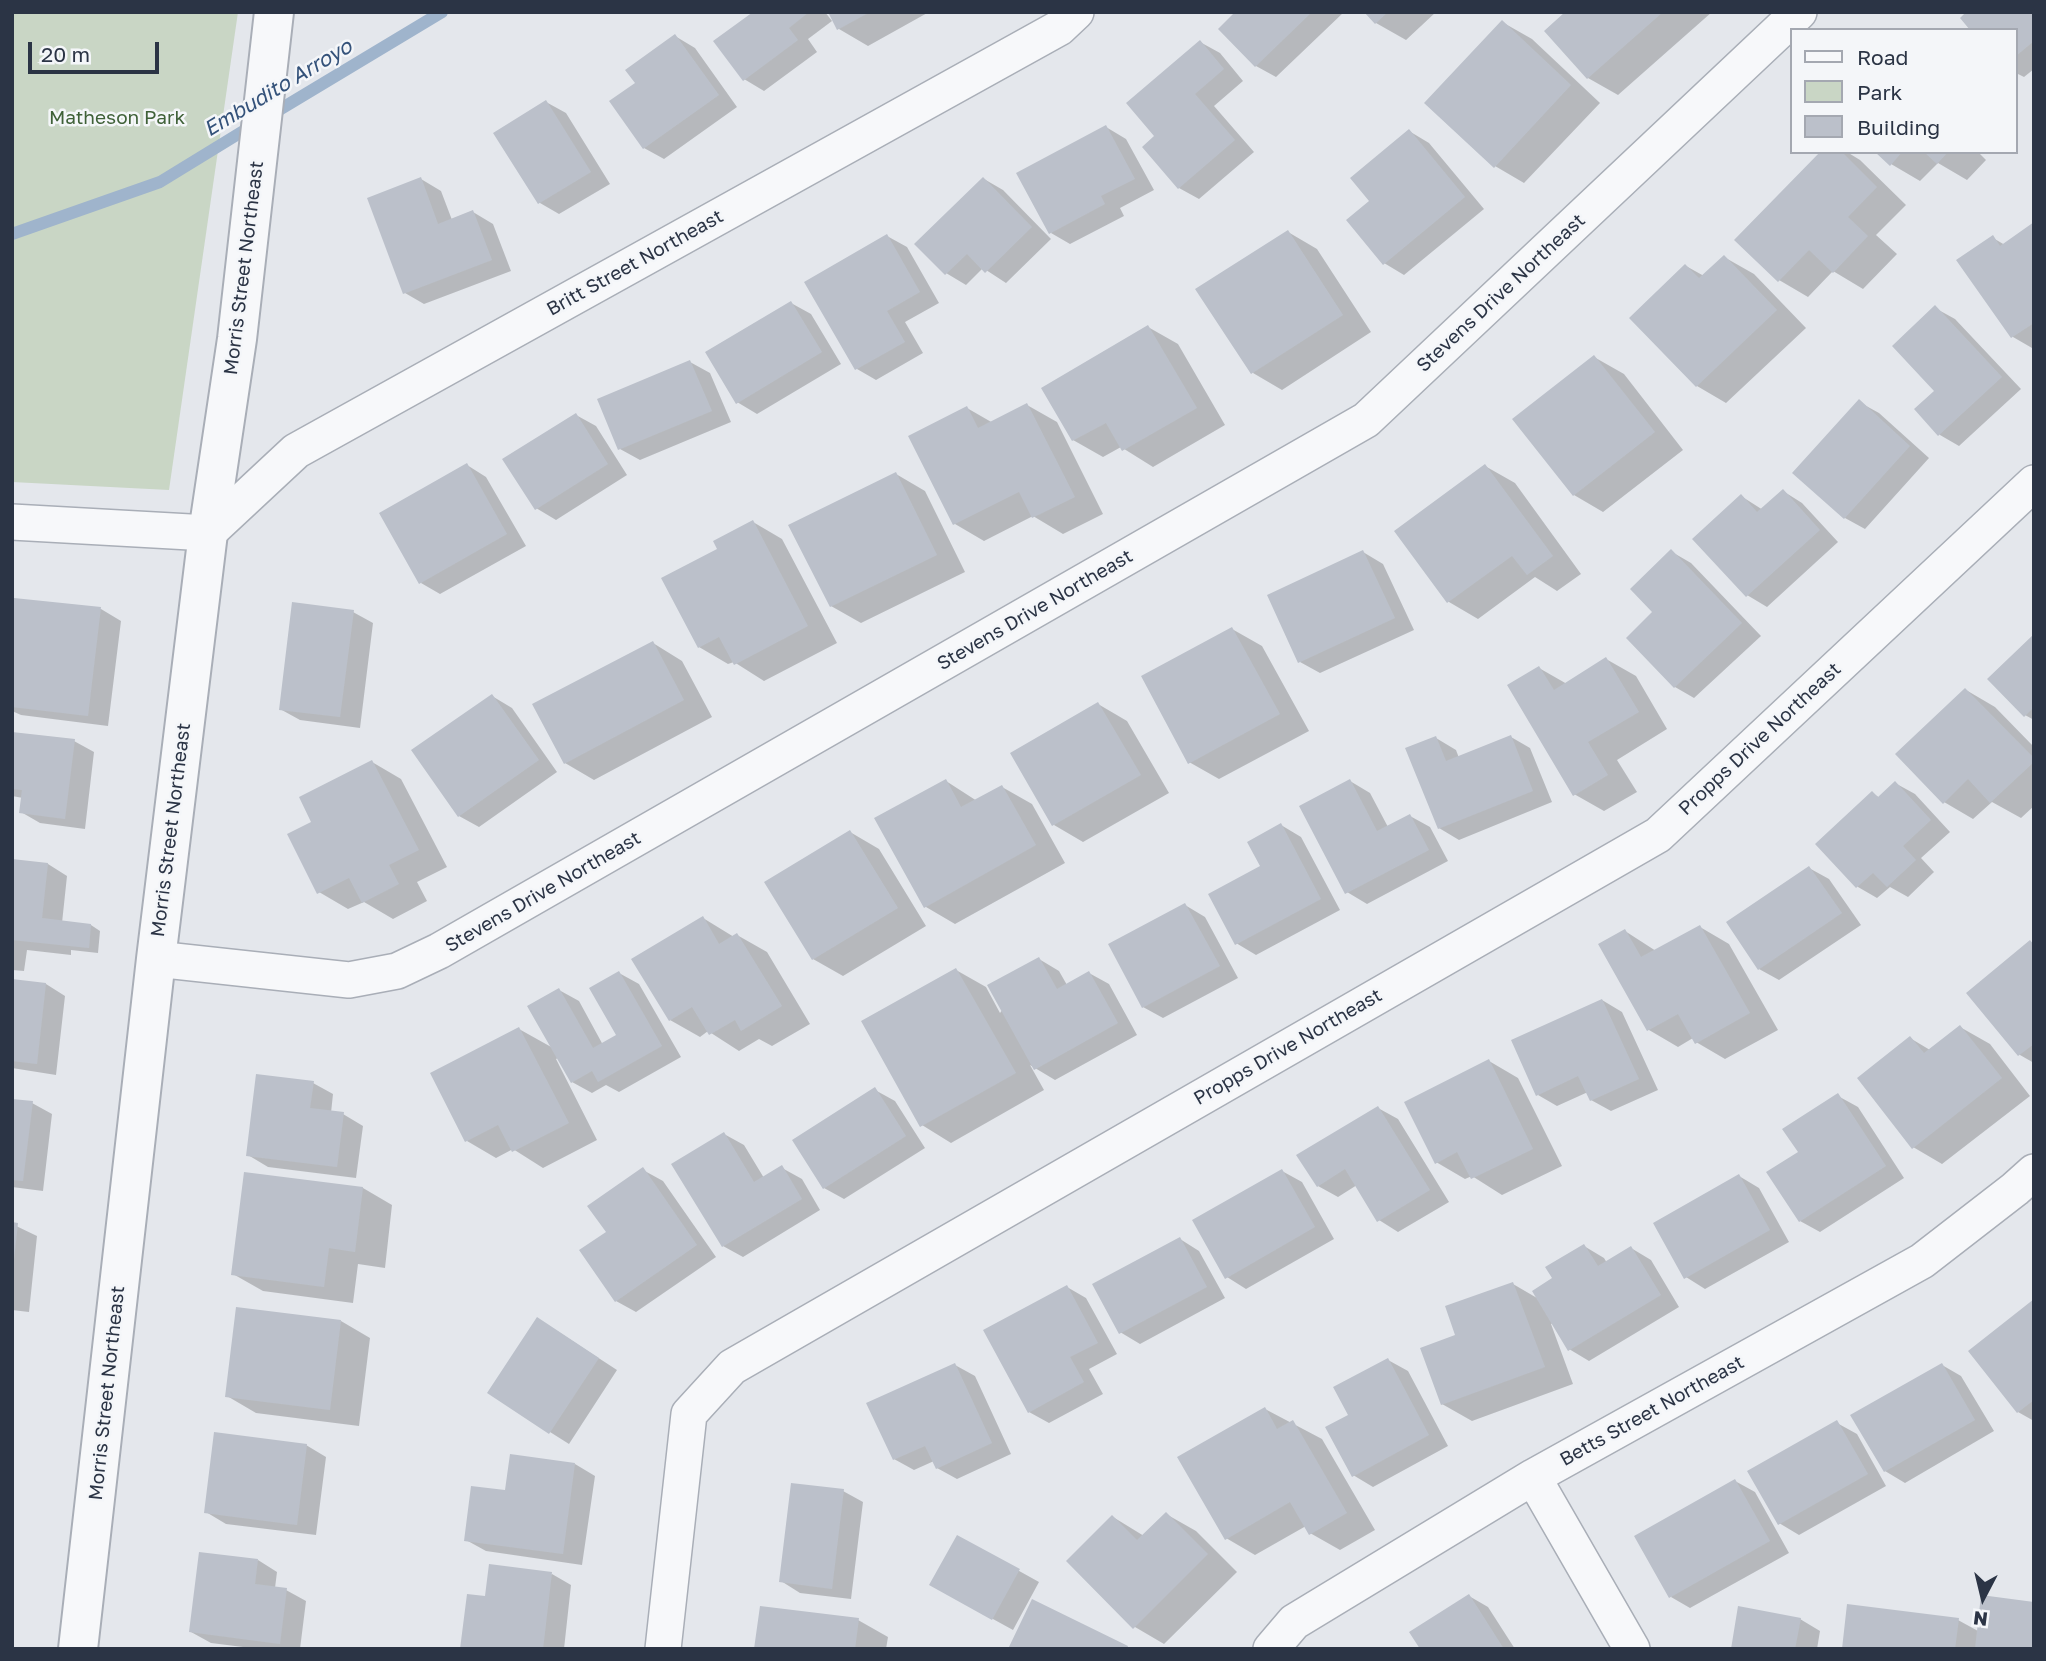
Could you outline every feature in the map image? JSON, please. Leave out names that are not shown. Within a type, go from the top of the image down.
[{"type":"street","name":"Morris Street Northeast","points":[[78,1649],[156,959],[208,533],[237,339],[274,12]]},
{"type":"street","name":"Britt Street Northeast","points":[[208,533],[296,451],[1059,28],[1076,12]]},
{"type":"street","name":"Stevens Drive Northeast","points":[[156,959],[349,980],[397,971],[439,951],[1366,420],[1799,12]]},
{"type":"street","name":"Propps Drive Northeast","points":[[663,1649],[689,1414],[732,1367],[1658,835],[2034,483]]},
{"type":"street","points":[[12,522],[208,533]]},
{"type":"street","name":"Betts Street Northeast","points":[[1271,1649],[1294,1622],[1533,1477],[1922,1261],[2034,1172]]},
{"type":"street","points":[[1533,1477],[1632,1649]]},
{"type":"green space","name":"Matheson Park","points":[[12,12],[238,12],[169,490],[12,482]]},
{"type":"building","points":[[753,12],[809,12],[789,28],[798,40],[743,81],[713,41]]},
{"type":"building","points":[[828,12],[870,12],[837,30]]},
{"type":"building","points":[[1235,12],[1312,12],[1255,67],[1218,29]]},
{"type":"building","points":[[1364,12],[1388,12],[1375,24]]},
{"type":"building","points":[[1565,12],[1663,12],[1587,79],[1544,31]]},
{"type":"building","points":[[1966,12],[2034,12],[2034,41],[2018,54],[2018,28],[1968,28],[1960,18]]},
{"type":"building","points":[[1502,20],[1571,85],[1494,168],[1424,103]]},
{"type":"building","points":[[675,34],[719,95],[643,149],[609,101],[635,83],[625,70]]},
{"type":"building","points":[[1200,40],[1224,69],[1195,94],[1235,140],[1178,189],[1142,147],[1154,136],[1126,103]]},
{"type":"building","points":[[546,100],[591,172],[538,204],[493,133]]},
{"type":"building","points":[[1106,125],[1135,179],[1101,196],[1105,204],[1049,234],[1016,173]]},
{"type":"building","points":[[1409,129],[1465,197],[1383,265],[1346,220],[1369,201],[1350,178]]},
{"type":"building","points":[[1818,154],[1844,154],[1877,187],[1848,217],[1868,236],[1833,273],[1809,250],[1778,282],[1734,240]]},
{"type":"building","points":[[1877,154],[1900,154],[1890,166]]},
{"type":"building","points":[[1926,154],[1946,154],[1937,164]]},
{"type":"building","points":[[421,177],[438,224],[473,210],[492,260],[403,294],[367,198]]},
{"type":"building","points":[[983,177],[1032,227],[985,273],[967,254],[945,275],[914,244]]},
{"type":"building","points":[[2034,222],[2034,323],[2011,338],[1956,260],[1993,235],[2000,246]]},
{"type":"building","points":[[1288,230],[1343,315],[1251,374],[1195,289]]},
{"type":"building","points":[[887,234],[920,292],[887,311],[905,342],[855,370],[804,282]]},
{"type":"building","points":[[1724,255],[1777,310],[1696,387],[1629,318],[1685,264],[1699,278]]},
{"type":"building","points":[[791,301],[822,352],[736,404],[705,352]]},
{"type":"building","points":[[1935,305],[2002,377],[1938,436],[1914,409],[1934,391],[1892,346]]},
{"type":"building","points":[[1148,325],[1197,408],[1122,451],[1106,423],[1072,441],[1041,388]]},
{"type":"building","points":[[1594,355],[1655,432],[1573,496],[1512,419]]},
{"type":"building","points":[[690,360],[712,411],[618,450],[597,399]]},
{"type":"building","points":[[1859,399],[1910,446],[1844,519],[1792,473]]},
{"type":"building","points":[[1027,403],[1075,497],[1032,518],[1019,492],[953,525],[908,436],[967,406],[978,428]]},
{"type":"building","points":[[576,413],[608,464],[535,510],[502,459]]},
{"type":"building","points":[[467,463],[507,534],[419,584],[379,513]]},
{"type":"building","points":[[1485,464],[1553,556],[1527,575],[1512,556],[1447,603],[1394,531]]},
{"type":"building","points":[[896,472],[937,555],[830,607],[788,525]]},
{"type":"building","points":[[1783,489],[1820,530],[1746,597],[1692,539],[1741,494],[1757,512]]},
{"type":"building","points":[[753,520],[808,626],[734,665],[719,637],[698,648],[661,578],[717,549],[713,541]]},
{"type":"building","points":[[1671,549],[1742,623],[1674,688],[1626,638],[1652,612],[1630,589]]},
{"type":"building","points":[[1363,550],[1395,618],[1298,663],[1267,595]]},
{"type":"building","points":[[14,598],[101,607],[88,716],[12,707]]},
{"type":"building","points":[[292,602],[354,610],[340,717],[279,710]]},
{"type":"building","points":[[1232,627],[1280,714],[1188,764],[1141,676]]},
{"type":"building","points":[[2034,634],[2034,707],[2024,717],[1987,679]]},
{"type":"building","points":[[653,641],[684,700],[564,764],[532,704]]},
{"type":"building","points":[[1606,657],[1639,712],[1588,742],[1608,775],[1573,796],[1507,685],[1539,666],[1554,690]]},
{"type":"building","points":[[1965,688],[2034,758],[2034,762],[1990,803],[1968,779],[1943,804],[1895,754]]},
{"type":"building","points":[[492,694],[539,760],[458,817],[411,750]]},
{"type":"building","points":[[1098,702],[1141,775],[1052,826],[1010,753]]},
{"type":"building","points":[[12,732],[75,739],[65,819],[19,813],[22,790],[12,789]]},
{"type":"building","points":[[1511,735],[1533,791],[1438,829],[1405,748],[1436,736],[1446,761]]},
{"type":"building","points":[[372,760],[419,850],[389,865],[399,884],[362,903],[349,878],[317,894],[287,834],[311,822],[299,797]]},
{"type":"building","points":[[946,779],[961,807],[1002,785],[1036,845],[924,908],[874,818]]},
{"type":"building","points":[[1350,779],[1377,831],[1410,814],[1429,850],[1345,894],[1299,806]]},
{"type":"building","points":[[1895,781],[1931,820],[1903,846],[1916,860],[1887,887],[1873,873],[1856,888],[1815,844],[1872,791],[1878,797]]},
{"type":"building","points":[[1281,823],[1321,899],[1235,945],[1208,894],[1260,866],[1247,842]]},
{"type":"building","points":[[850,830],[898,908],[812,960],[764,882]]},
{"type":"building","points":[[12,859],[48,863],[42,918],[91,924],[89,948],[12,940]]},
{"type":"building","points":[[1809,866],[1842,913],[1758,970],[1726,922]]},
{"type":"building","points":[[1185,903],[1220,966],[1142,1008],[1108,944]]},
{"type":"building","points":[[703,916],[719,944],[737,933],[782,1006],[741,1031],[735,1020],[709,1035],[692,1007],[669,1021],[631,959]]},
{"type":"building","points":[[1700,925],[1750,1013],[1695,1044],[1678,1014],[1647,1031],[1598,944],[1625,929],[1641,957]]},
{"type":"building","points":[[2030,940],[2034,945],[2034,1044],[2018,1056],[1966,993]]},
{"type":"building","points":[[1039,957],[1057,989],[1089,971],[1118,1023],[1034,1070],[987,985]]},
{"type":"building","points":[[956,968],[1016,1073],[920,1127],[861,1021]]},
{"type":"building","points":[[619,971],[662,1046],[598,1082],[592,1071],[571,1083],[527,1006],[559,988],[593,1048],[616,1035],[589,988]]},
{"type":"building","points":[[12,979],[46,983],[37,1064],[12,1061]]},
{"type":"building","points":[[1602,999],[1639,1079],[1590,1101],[1578,1076],[1536,1096],[1511,1040]]},
{"type":"building","points":[[1960,1025],[2002,1078],[1912,1149],[1857,1078],[1910,1036],[1924,1053]]},
{"type":"building","points":[[519,1027],[569,1123],[512,1152],[498,1125],[465,1142],[430,1073]]},
{"type":"building","points":[[1489,1059],[1533,1149],[1471,1179],[1457,1152],[1435,1164],[1404,1102]]},
{"type":"building","points":[[256,1074],[314,1081],[310,1108],[344,1112],[337,1167],[246,1156]]},
{"type":"building","points":[[875,1087],[906,1136],[823,1189],[792,1140]]},
{"type":"building","points":[[1838,1093],[1886,1166],[1799,1222],[1766,1172],[1798,1152],[1782,1129]]},
{"type":"building","points":[[12,1099],[33,1101],[23,1181],[12,1180]]},
{"type":"building","points":[[1378,1106],[1430,1190],[1377,1222],[1345,1169],[1317,1187],[1296,1155]]},
{"type":"building","points":[[724,1132],[754,1182],[782,1165],[802,1199],[722,1247],[671,1164]]},
{"type":"building","points":[[643,1167],[697,1245],[615,1302],[579,1250],[606,1232],[587,1206]]},
{"type":"building","points":[[1282,1169],[1315,1227],[1225,1279],[1192,1220]]},
{"type":"building","points":[[244,1172],[363,1187],[355,1252],[329,1248],[324,1287],[231,1275]]},
{"type":"building","points":[[1739,1174],[1770,1230],[1684,1279],[1653,1223]]},
{"type":"building","points":[[12,1222],[18,1223],[14,1259],[12,1259]]},
{"type":"building","points":[[1180,1237],[1207,1287],[1119,1334],[1092,1284]]},
{"type":"building","points":[[1584,1244],[1598,1266],[1631,1246],[1661,1295],[1568,1351],[1532,1291],[1552,1278],[1545,1267]]},
{"type":"building","points":[[1513,1282],[1545,1367],[1441,1405],[1420,1348],[1455,1335],[1445,1306]]},
{"type":"building","points":[[1067,1285],[1098,1343],[1070,1357],[1084,1382],[1028,1413],[983,1330]]},
{"type":"building","points":[[2034,1299],[2034,1400],[2017,1413],[1968,1351]]},
{"type":"building","points":[[236,1307],[341,1320],[330,1410],[225,1397]]},
{"type":"building","points":[[537,1317],[599,1358],[549,1434],[487,1393]]},
{"type":"building","points":[[1388,1358],[1429,1435],[1352,1477],[1325,1427],[1348,1415],[1333,1387]]},
{"type":"building","points":[[955,1363],[992,1443],[936,1469],[925,1446],[893,1460],[866,1403]]},
{"type":"building","points":[[1942,1363],[1975,1420],[1884,1472],[1850,1415]]},
{"type":"building","points":[[1265,1407],[1277,1429],[1293,1420],[1347,1513],[1309,1535],[1290,1502],[1225,1540],[1177,1457]]},
{"type":"building","points":[[1837,1420],[1868,1474],[1778,1525],[1747,1471]]},
{"type":"building","points":[[214,1432],[307,1444],[297,1525],[204,1513]]},
{"type":"building","points":[[510,1454],[575,1463],[563,1554],[464,1541],[471,1486],[505,1490]]},
{"type":"building","points":[[1735,1479],[1770,1541],[1669,1598],[1634,1536]]},
{"type":"building","points":[[791,1483],[844,1489],[832,1589],[779,1582]]},
{"type":"building","points":[[1166,1512],[1208,1554],[1133,1629],[1066,1561],[1112,1515],[1137,1540]]},
{"type":"building","points":[[957,1535],[1020,1569],[992,1620],[929,1585]]},
{"type":"building","points":[[199,1552],[258,1559],[255,1584],[287,1588],[280,1644],[189,1632]]},
{"type":"building","points":[[489,1564],[552,1572],[543,1649],[460,1649],[467,1594],[485,1596]]},
{"type":"building","points":[[1469,1594],[1504,1649],[1420,1649],[1409,1632]]},
{"type":"building","points":[[1981,1595],[2034,1602],[2034,1649],[1975,1649]]},
{"type":"building","points":[[1032,1599],[1128,1646],[1127,1649],[1008,1649]]},
{"type":"building","points":[[1847,1604],[1959,1618],[1955,1649],[1842,1649]]},
{"type":"building","points":[[760,1606],[859,1618],[855,1649],[754,1649]]},
{"type":"building","points":[[1738,1606],[1801,1618],[1795,1649],[1731,1649]]},
{"type":"waterway","name":"Embudito Arroyo","points":[[269,116],[442,12]]},
{"type":"waterway","name":"Embudito Arroyo","points":[[12,234],[160,182],[253,125]]}]
